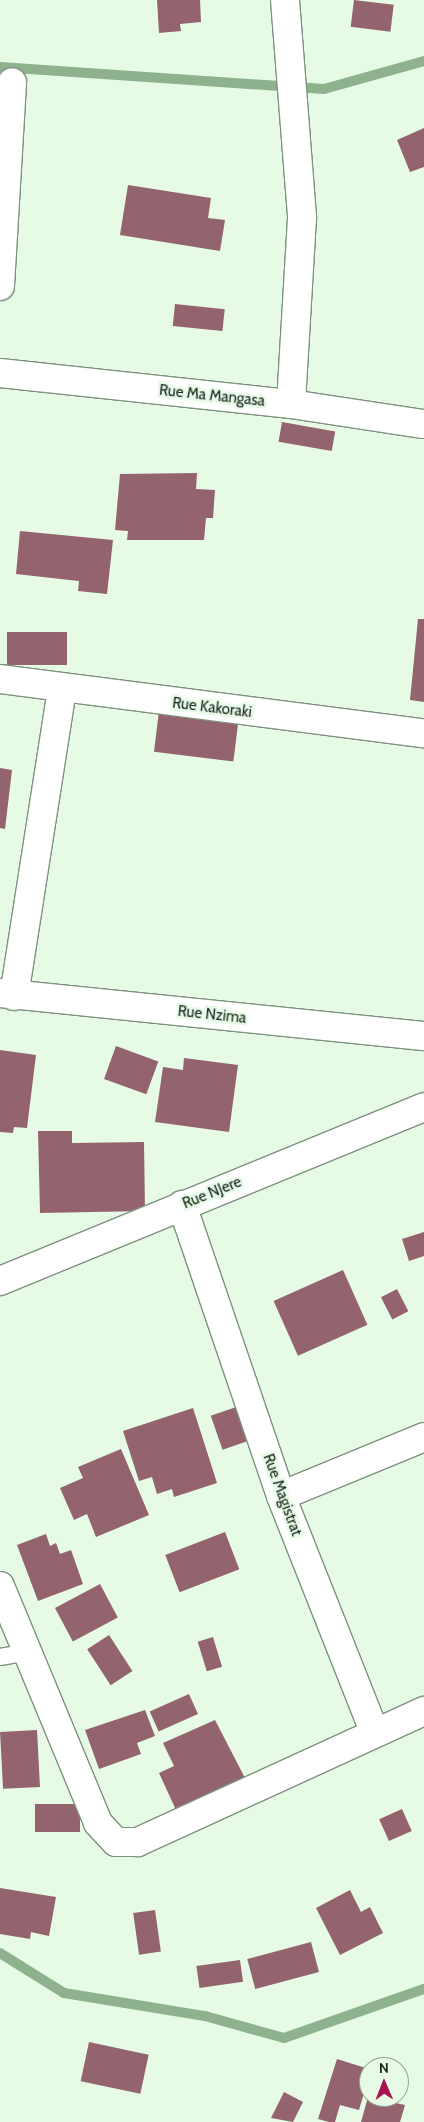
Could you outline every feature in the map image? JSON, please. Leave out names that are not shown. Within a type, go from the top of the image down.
[{"type":"street","points":[[285,0],[296,111],[302,218],[291,404]]},
{"type":"street","points":[[0,286],[12,82]]},
{"type":"street","name":"Rue Ma Mangasa","points":[[0,373],[291,404],[424,424]]},
{"type":"street","name":"Rue Kakoraki","points":[[0,679],[62,689],[424,734]]},
{"type":"street","points":[[7,994],[62,689]]},
{"type":"street","name":"Rue Nzima","points":[[7,994],[424,1036]]},
{"type":"street","name":"Rue NJere","points":[[0,1281],[424,1107]]},
{"type":"street","name":"Rue Magistrat","points":[[182,1205],[281,1496],[374,1731]]},
{"type":"street","points":[[281,1496],[424,1436]]},
{"type":"street","points":[[0,1586],[98,1823],[116,1842],[138,1842],[374,1731],[424,1711]]},
{"type":"lane","points":[[0,1657],[26,1652]]},
{"type":"building","points":[[157,0],[200,0],[201,22],[180,24],[181,31],[159,33]]},
{"type":"building","points":[[354,0],[394,5],[390,32],[351,27]]},
{"type":"building","points":[[424,128],[424,167],[410,172],[397,140]]},
{"type":"building","points":[[128,185],[211,198],[208,218],[225,220],[220,251],[120,235]]},
{"type":"building","points":[[175,304],[225,309],[222,331],[173,326]]},
{"type":"building","points":[[282,422],[335,431],[332,451],[279,442]]},
{"type":"building","points":[[197,473],[196,489],[215,490],[213,518],[206,518],[204,540],[127,540],[128,531],[115,530],[120,474]]},
{"type":"building","points":[[20,531],[113,540],[107,594],[78,591],[79,581],[16,574]]},
{"type":"building","points":[[418,619],[424,619],[424,702],[410,700]]},
{"type":"building","points":[[7,632],[67,632],[67,665],[7,665]]},
{"type":"building","points":[[159,711],[238,721],[233,761],[154,752]]},
{"type":"building","points":[[0,768],[12,770],[5,829],[0,828]]},
{"type":"building","points":[[116,1046],[158,1061],[146,1094],[104,1079]]},
{"type":"building","points":[[0,1050],[36,1055],[27,1128],[14,1127],[13,1133],[0,1132]]},
{"type":"building","points":[[184,1058],[238,1065],[229,1132],[155,1122],[163,1067],[183,1070]]},
{"type":"building","points":[[38,1131],[72,1131],[72,1143],[144,1142],[145,1211],[40,1213]]},
{"type":"building","points":[[424,1232],[424,1256],[409,1261],[402,1239]]},
{"type":"building","points":[[343,1270],[367,1325],[298,1356],[274,1301]]},
{"type":"building","points":[[397,1289],[408,1311],[392,1319],[381,1297]]},
{"type":"building","points":[[242,1405],[254,1439],[223,1450],[211,1416]]},
{"type":"building","points":[[193,1408],[217,1483],[174,1497],[172,1489],[157,1494],[152,1477],[139,1481],[123,1431]]},
{"type":"building","points":[[121,1449],[149,1515],[96,1537],[87,1514],[74,1520],[60,1488],[83,1478],[78,1467]]},
{"type":"building","points":[[225,1532],[239,1569],[180,1592],[165,1555]]},
{"type":"building","points":[[46,1534],[50,1546],[56,1543],[60,1554],[71,1550],[83,1584],[38,1601],[17,1545]]},
{"type":"building","points":[[100,1584],[118,1618],[73,1641],[55,1608]]},
{"type":"building","points":[[109,1635],[132,1671],[111,1685],[87,1649]]},
{"type":"building","points":[[213,1637],[222,1667],[207,1671],[198,1642]]},
{"type":"building","points":[[189,1694],[198,1714],[159,1732],[150,1711]]},
{"type":"building","points":[[145,1710],[155,1736],[137,1743],[141,1754],[99,1769],[85,1730]]},
{"type":"building","points":[[215,1720],[245,1778],[176,1810],[159,1773],[174,1766],[163,1743]]},
{"type":"building","points":[[37,1730],[40,1787],[3,1789],[0,1732]]},
{"type":"building","points":[[35,1804],[80,1804],[80,1832],[35,1832]]},
{"type":"building","points":[[402,1809],[412,1831],[389,1841],[379,1819]]},
{"type":"building","points":[[0,1888],[56,1897],[49,1936],[31,1932],[30,1939],[0,1934]]},
{"type":"building","points":[[350,1890],[361,1912],[370,1907],[383,1933],[340,1955],[316,1908]]},
{"type":"building","points":[[155,1910],[161,1952],[139,1955],[133,1913]]},
{"type":"building","points":[[311,1942],[319,1972],[255,1989],[247,1959]]},
{"type":"building","points":[[240,1960],[243,1982],[199,1988],[196,1966]]},
{"type":"building","points":[[89,2042],[149,2055],[140,2094],[81,2081]]},
{"type":"building","points":[[337,2059],[359,2066],[359,2110],[340,2105],[335,2122],[318,2119]]},
{"type":"building","points":[[284,2092],[303,2102],[293,2122],[271,2118]]},
{"type":"building","points":[[365,2107],[404,2107],[400,2122],[361,2122]]},
{"type":"waterway","points":[[0,67],[324,89],[424,61]]},
{"type":"waterway","points":[[0,1953],[64,1993],[205,2016],[284,2038],[424,1989]]}]
